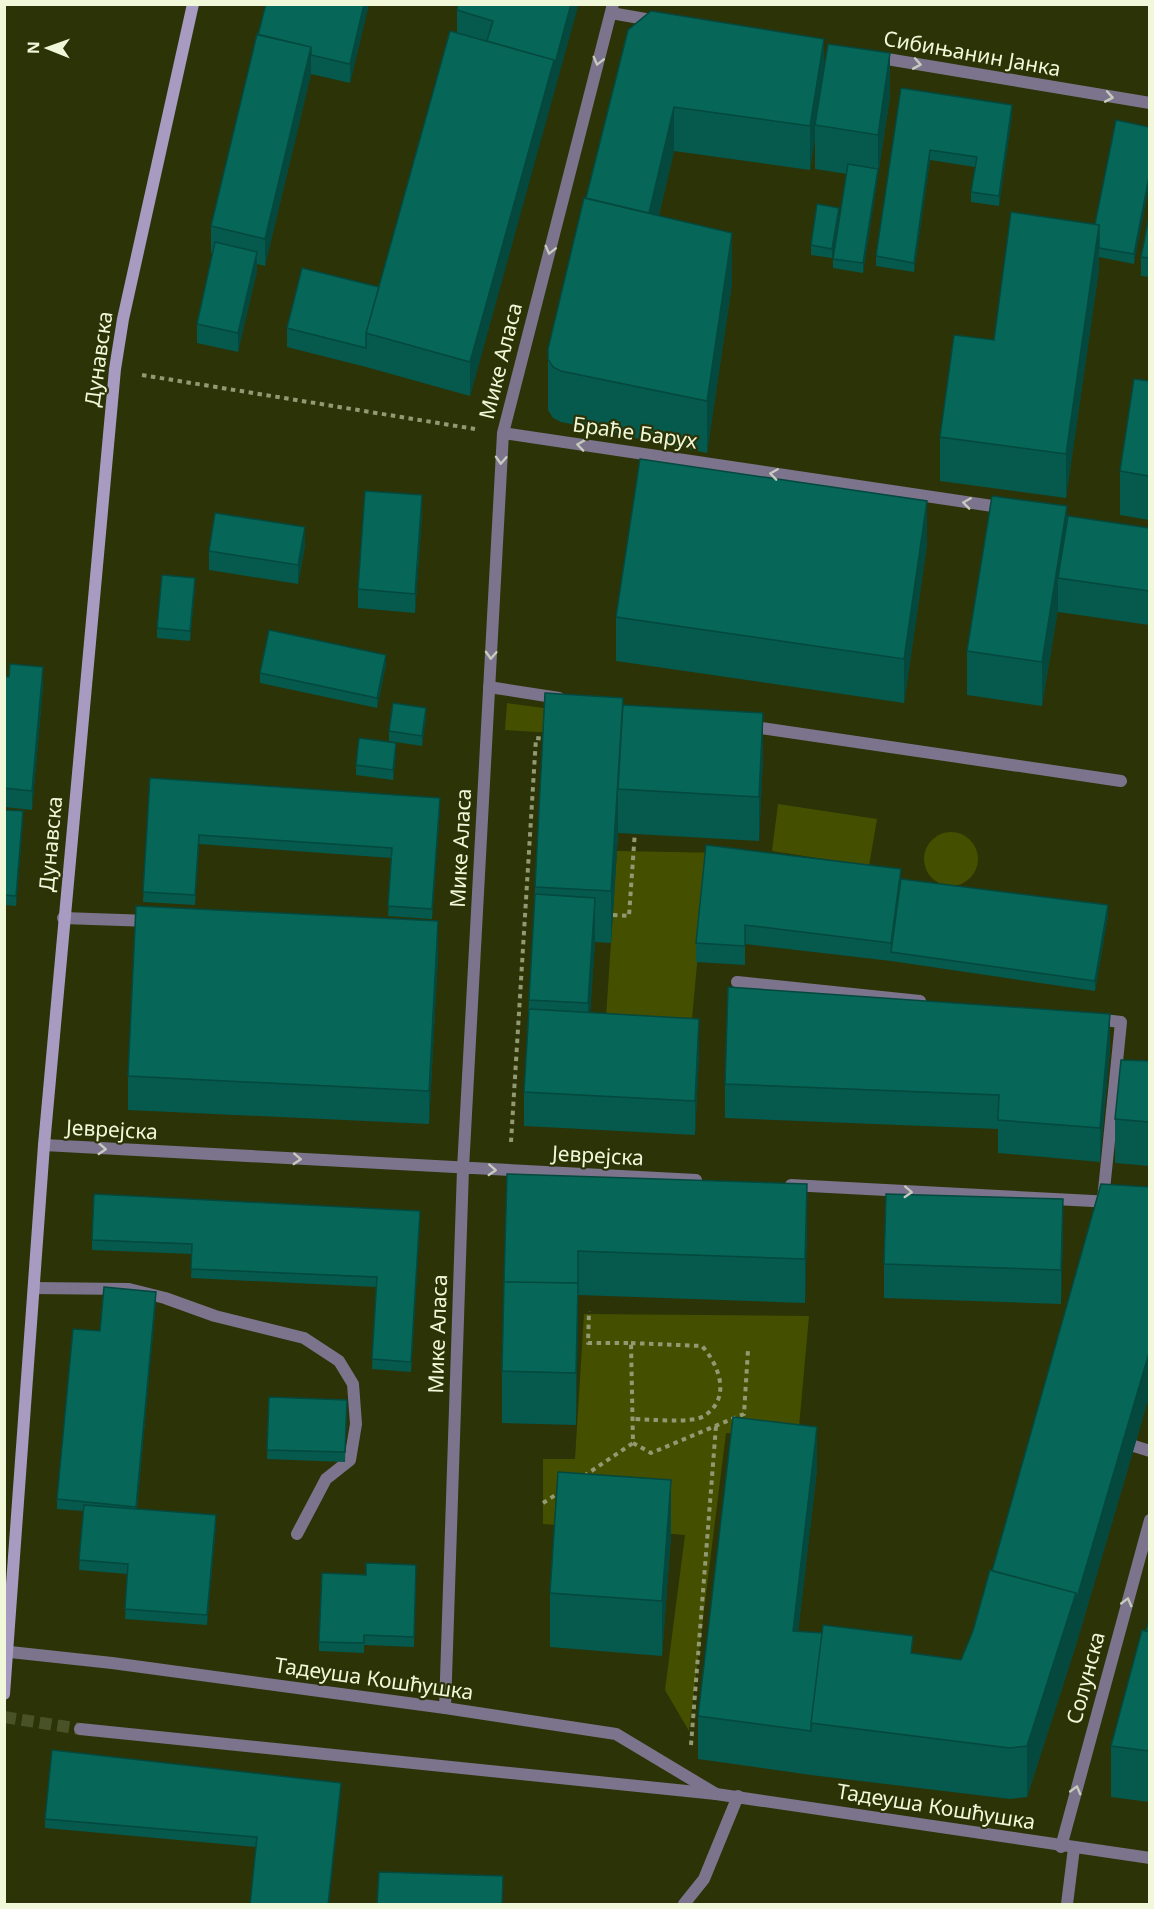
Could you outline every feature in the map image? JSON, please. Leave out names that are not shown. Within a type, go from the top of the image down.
[{"type":"main road","name":"Дунавска","points":[[4,1695],[10,1652],[44,1145],[63,918],[115,369],[126,308],[193,4]]},
{"type":"street","points":[[612,9],[669,23]]},
{"type":"street","name":"Мике Аласа","points":[[445,1708],[463,1169],[503,433],[612,9]]},
{"type":"street","name":"Сибињанин Јанка","points":[[857,54],[1149,103]]},
{"type":"street","name":"Браће Барух","points":[[503,433],[1020,511]]},
{"type":"street","points":[[489,687],[571,700]]},
{"type":"street","points":[[735,724],[1120,781]]},
{"type":"street","points":[[63,918],[158,921]]},
{"type":"street","points":[[737,982],[935,1003]]},
{"type":"street","points":[[1086,1018],[1121,1022],[1103,1202]]},
{"type":"street","name":"Јеврејска","points":[[44,1145],[706,1181]]},
{"type":"street","points":[[778,1185],[1126,1203]]},
{"type":"street","points":[[34,1288],[129,1289],[165,1298],[215,1316],[304,1338],[339,1361],[353,1384],[356,1424],[350,1460],[326,1479],[297,1534]]},
{"type":"street","points":[[1134,1446],[1149,1451]]},
{"type":"street","name":"Солунска","points":[[1066,1905],[1067,1847],[1149,1520]]},
{"type":"street","name":"Тадеуша Кошћушка","points":[[10,1652],[112,1663],[445,1708],[616,1734],[716,1794]]},
{"type":"street","name":"Тадеуша Кошћушка","points":[[80,1729],[738,1796],[1149,1858]]},
{"type":"street","points":[[684,1905],[704,1880],[738,1796]]},
{"type":"path","points":[[115,369],[503,433]]},
{"type":"path","points":[[509,1171],[536,738],[559,740]]},
{"type":"path","points":[[613,915],[629,916],[635,823]]},
{"type":"path","points":[[589,1311],[588,1342],[702,1346],[720,1371],[721,1389],[713,1405],[703,1416],[688,1419],[633,1419]]},
{"type":"path","points":[[631,1343],[633,1443]]},
{"type":"path","points":[[633,1443],[651,1453],[744,1414],[748,1350]]},
{"type":"path","points":[[690,1753],[716,1426]]},
{"type":"path","points":[[579,1479],[633,1443]]},
{"type":"path","points":[[543,1503],[561,1491]]},
{"type":"green space","points":[[507,703],[641,721],[640,738],[505,730]]},
{"type":"green space","points":[[778,804],[877,819],[869,866],[772,851]]},
{"type":"green space","points":[[946,832],[956,832],[966,836],[974,844],[978,859],[974,874],[966,882],[956,886],[946,886],[936,882],[928,874],[924,864],[924,854],[928,844],[936,836]]},
{"type":"green space","points":[[617,851],[725,853],[706,865],[689,1052],[604,1048]]},
{"type":"green space","points":[[584,1314],[809,1316],[798,1438],[726,1433],[689,1731],[665,1690],[685,1535],[543,1524],[543,1459],[575,1459]]},
{"type":"building","points":[[266,4],[364,4],[350,64],[311,55],[311,47],[258,35]]},
{"type":"building","points":[[458,4],[571,4],[554,67],[554,60],[487,41],[493,21],[457,10]]},
{"type":"building","points":[[651,11],[824,39],[810,126],[674,107],[649,213],[586,198],[628,30]]},
{"type":"building","points":[[450,31],[554,60],[470,362],[366,333]]},
{"type":"building","points":[[257,34],[311,47],[265,239],[211,226]]},
{"type":"building","points":[[828,44],[890,53],[878,135],[815,125]]},
{"type":"building","points":[[901,88],[1012,105],[999,196],[971,192],[977,157],[930,150],[914,263],[876,256]]},
{"type":"building","points":[[1116,120],[1149,127],[1149,177],[1134,254],[1099,248],[1099,225],[1095,224]]},
{"type":"building","points":[[848,164],[878,169],[863,263],[833,259]]},
{"type":"building","points":[[584,198],[732,233],[707,401],[561,371],[553,367],[548,359],[548,349]]},
{"type":"building","points":[[817,204],[839,208],[832,249],[811,245]]},
{"type":"building","points":[[1011,212],[1099,225],[1066,454],[940,437],[954,335],[994,340]]},
{"type":"building","points":[[1149,216],[1149,258],[1141,257]]},
{"type":"building","points":[[215,242],[257,252],[238,333],[197,324]]},
{"type":"building","points":[[302,268],[379,287],[366,333],[366,348],[287,328]]},
{"type":"building","points":[[1134,379],[1149,381],[1149,476],[1120,471]]},
{"type":"building","points":[[640,459],[927,501],[904,659],[616,617]]},
{"type":"building","points":[[365,491],[422,495],[415,594],[358,589]]},
{"type":"building","points":[[992,496],[1067,506],[1042,662],[967,651]]},
{"type":"building","points":[[215,513],[305,527],[298,565],[209,551]]},
{"type":"building","points":[[1068,516],[1149,528],[1149,591],[1058,578]]},
{"type":"building","points":[[162,575],[195,578],[190,631],[157,628]]},
{"type":"building","points":[[269,630],[386,655],[377,698],[260,673]]},
{"type":"building","points":[[10,664],[43,667],[32,791],[4,788],[4,676],[9,677]]},
{"type":"building","points":[[545,693],[623,698],[611,891],[535,887]]},
{"type":"building","points":[[393,703],[426,708],[422,736],[389,731]]},
{"type":"building","points":[[623,705],[763,713],[759,797],[618,789]]},
{"type":"building","points":[[359,738],[396,743],[393,770],[356,765]]},
{"type":"building","points":[[150,778],[440,798],[432,909],[388,906],[392,848],[199,835],[195,895],[143,892]]},
{"type":"building","points":[[4,810],[23,811],[16,896],[4,895]]},
{"type":"building","points":[[706,845],[901,869],[891,943],[745,925],[745,946],[696,943]]},
{"type":"building","points":[[901,879],[1108,905],[1095,981],[891,952]]},
{"type":"building","points":[[535,894],[595,898],[588,1003],[529,1000]]},
{"type":"building","points":[[136,906],[438,921],[429,1091],[128,1076]]},
{"type":"building","points":[[728,987],[1110,1014],[1100,1128],[998,1120],[999,1095],[725,1084]]},
{"type":"building","points":[[529,1009],[699,1019],[695,1101],[524,1092]]},
{"type":"building","points":[[1121,1060],[1149,1061],[1149,1122],[1115,1119]]},
{"type":"building","points":[[507,1174],[807,1184],[805,1259],[578,1251],[578,1283],[504,1282]]},
{"type":"building","points":[[1101,1184],[1149,1187],[1149,1353],[1076,1601],[1076,1593],[992,1571]]},
{"type":"building","points":[[94,1194],[420,1211],[411,1362],[372,1359],[377,1277],[191,1269],[192,1244],[92,1240]]},
{"type":"building","points":[[886,1194],[1063,1199],[1061,1270],[884,1264]]},
{"type":"building","points":[[504,1282],[578,1283],[576,1373],[502,1371]]},
{"type":"building","points":[[104,1287],[156,1292],[136,1507],[57,1499],[73,1329],[100,1331]]},
{"type":"building","points":[[269,1397],[347,1400],[345,1452],[267,1450]]},
{"type":"building","points":[[733,1417],[817,1427],[793,1631],[822,1633],[811,1731],[698,1716]]},
{"type":"building","points":[[558,1472],[671,1480],[662,1601],[550,1593]]},
{"type":"building","points":[[84,1505],[216,1515],[207,1615],[125,1609],[128,1564],[79,1560]]},
{"type":"building","points":[[366,1563],[416,1565],[414,1637],[364,1635],[364,1643],[319,1642],[322,1573],[366,1575]]},
{"type":"building","points":[[990,1570],[1076,1593],[1027,1746],[1010,1748],[811,1723],[823,1625],[913,1636],[911,1653],[961,1660],[973,1631]]},
{"type":"building","points":[[1142,1630],[1149,1632],[1149,1751],[1111,1746]]},
{"type":"building","points":[[52,1750],[341,1783],[328,1905],[250,1905],[257,1837],[45,1819]]},
{"type":"building","points":[[379,1872],[503,1876],[502,1905],[377,1905]]},
{"type":"tunnel","points":[[4,1717],[80,1729]]}]
